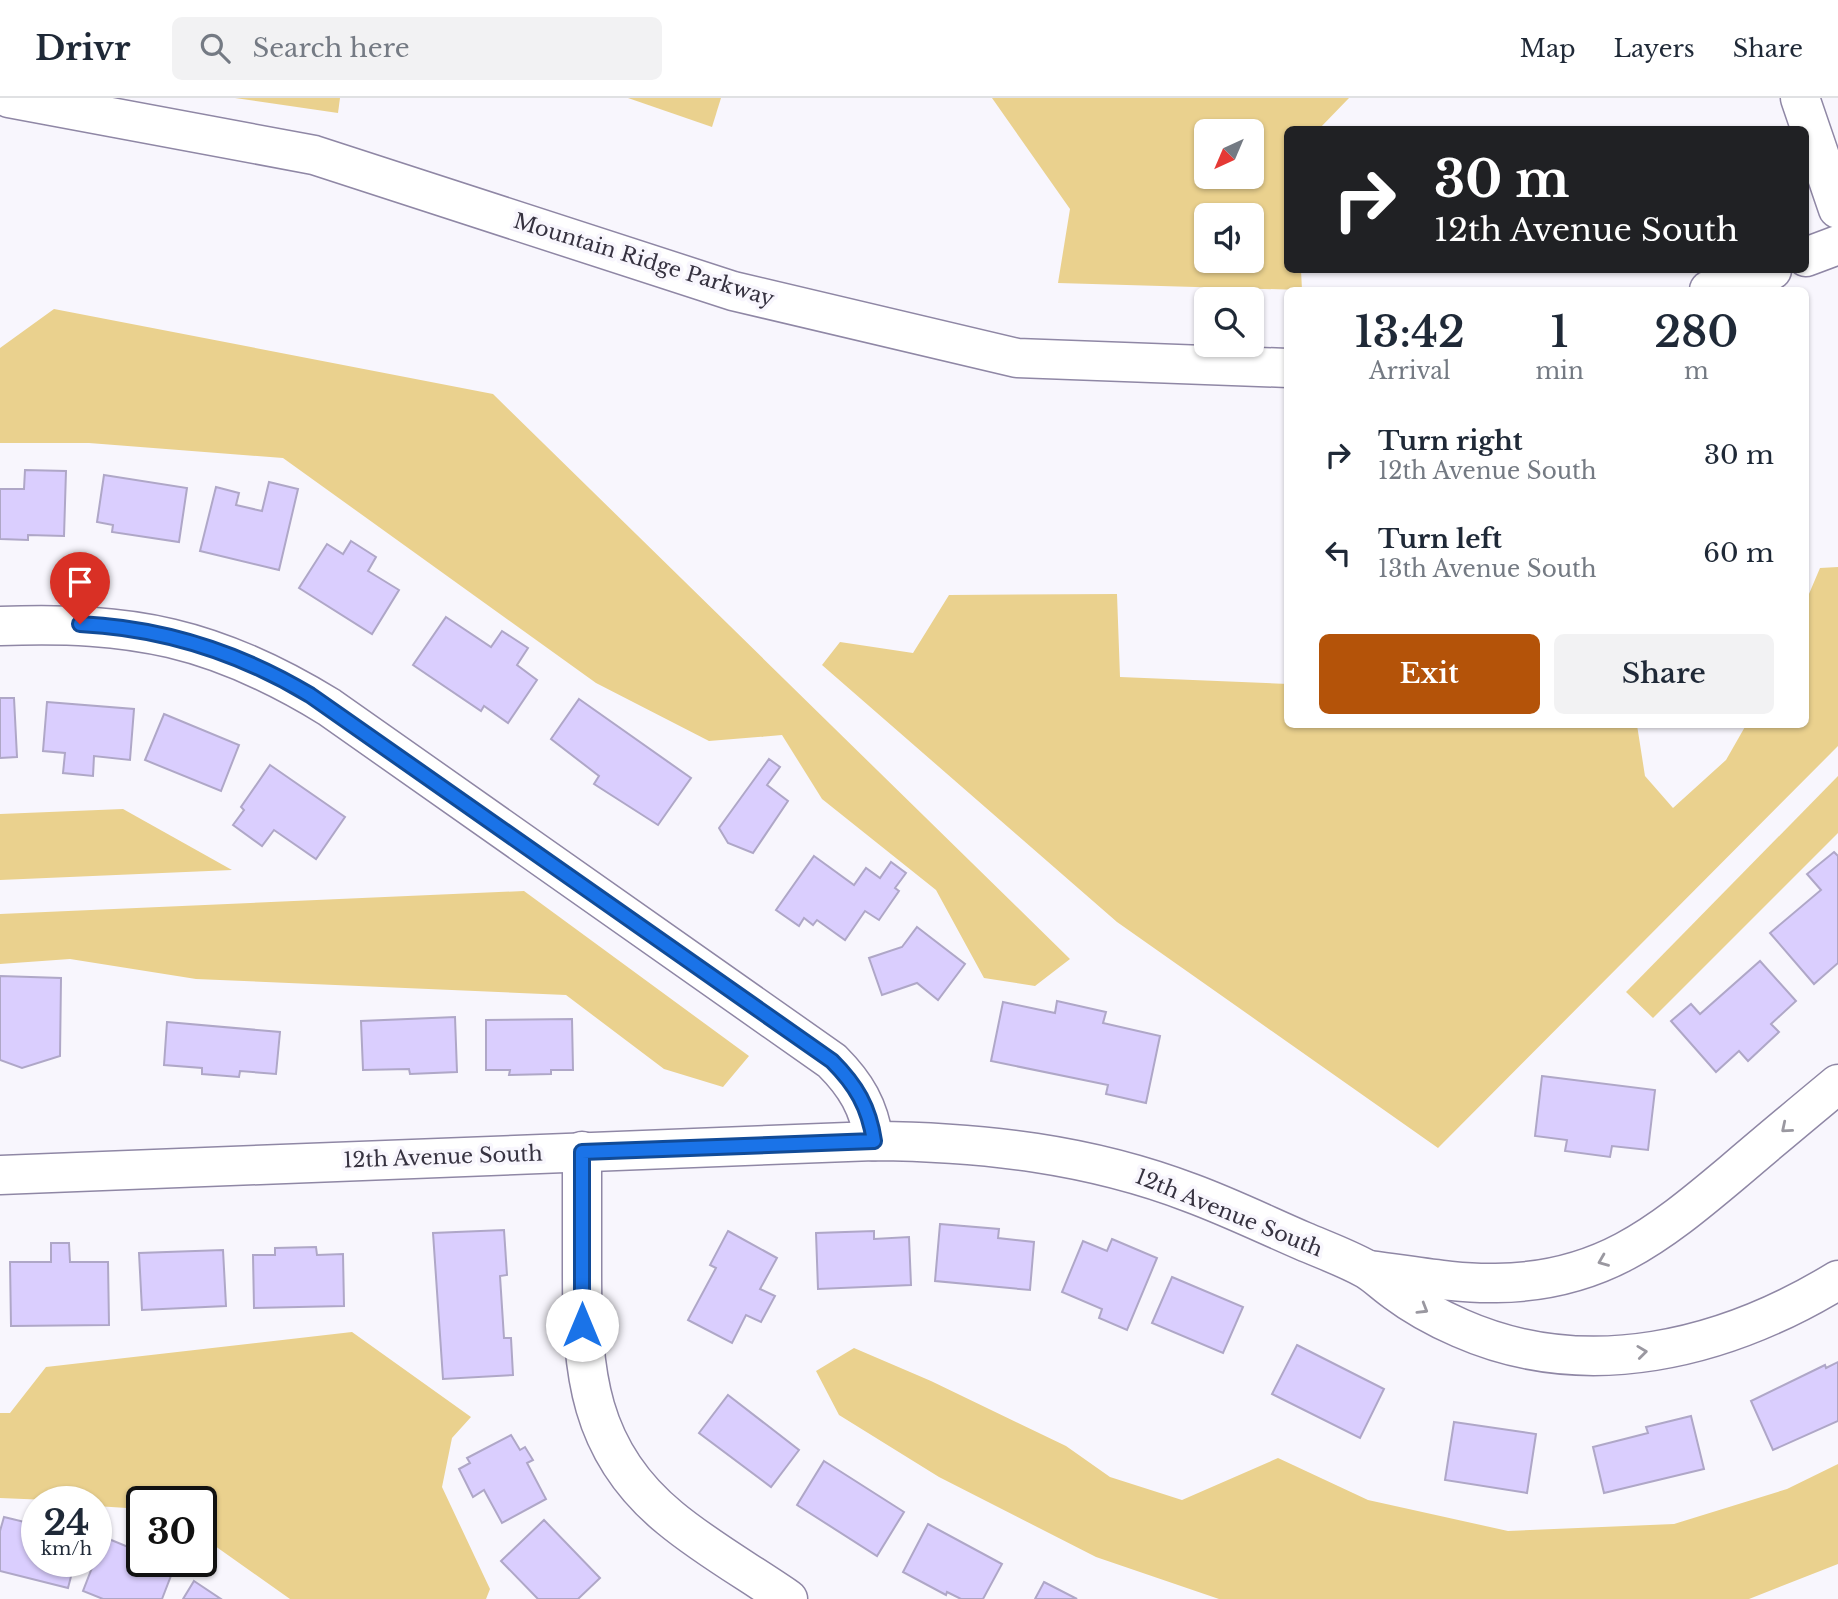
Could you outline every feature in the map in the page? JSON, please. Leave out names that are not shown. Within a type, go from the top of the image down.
[{"type":"street","name":"Mountain Ridge Parkway","points":[[9,98],[314,155],[733,291],[1017,358],[1284,368]]},
{"type":"street","points":[[1800,98],[1838,209]]},
{"type":"street","points":[[1809,256],[1838,246]]},
{"type":"street","points":[[1718,287],[1763,273]]},
{"type":"street","points":[[0,626],[61,623],[138,630],[212,649],[292,684],[329,707],[832,1061],[860,1094],[867,1109],[874,1141]]},
{"type":"street","name":"12th Avenue South","points":[[1367,1269],[1461,1282],[1497,1283],[1532,1281],[1603,1262],[1637,1246],[1670,1225],[1838,1084]]},
{"type":"street","name":"12th Avenue South","points":[[0,1175],[874,1141],[949,1141],[997,1146],[1130,1173],[1190,1193],[1367,1269],[1428,1312],[1461,1328],[1518,1347],[1586,1355],[1663,1349],[1711,1339],[1757,1324],[1801,1303],[1838,1280]]},
{"type":"street","points":[[582,1152],[583,1354],[596,1412],[607,1439],[631,1477],[669,1518],[788,1599]]},
{"type":"shaded area","points":[[235,98],[340,98],[338,113]]},
{"type":"shaded area","points":[[628,98],[721,98],[712,127]]},
{"type":"shaded area","points":[[992,98],[1349,98],[1322,126],[1284,126],[1284,273],[1301,273],[1302,287],[1284,287],[1284,289],[1058,283],[1070,209]]},
{"type":"shaded area","points":[[54,309],[493,394],[1070,959],[1035,986],[984,978],[936,890],[822,799],[782,735],[709,741],[596,683],[283,458],[89,443],[0,443],[0,348]]},
{"type":"shaded area","points":[[1838,567],[1838,746],[1438,1148],[1117,922],[822,665],[840,642],[913,653],[949,595],[1117,594],[1120,677],[1284,684],[1284,728],[1637,728],[1645,776],[1673,808],[1726,760],[1744,728],[1809,728],[1809,594],[1820,568]]},
{"type":"shaded area","points":[[1838,776],[1838,833],[1653,1018],[1626,992]]},
{"type":"shaded area","points":[[123,809],[232,870],[0,880],[0,814]]},
{"type":"shaded area","points":[[524,891],[749,1056],[723,1087],[664,1069],[566,995],[196,979],[70,959],[0,964],[0,914]]},
{"type":"shaded area","points":[[352,1332],[471,1417],[452,1438],[442,1487],[490,1589],[486,1599],[290,1599],[217,1547],[217,1486],[126,1486],[126,1508],[112,1507],[112,1486],[21,1486],[21,1499],[0,1498],[0,1413],[10,1413],[46,1367]]},
{"type":"shaded area","points":[[854,1348],[931,1381],[1066,1446],[1110,1477],[1182,1500],[1278,1458],[1368,1500],[1508,1531],[1674,1524],[1787,1489],[1838,1464],[1838,1564],[1749,1599],[1219,1599],[1096,1557],[939,1477],[839,1415],[816,1371]]},
{"type":"building","points":[[25,470],[66,471],[64,536],[28,535],[28,540],[0,539],[0,489],[24,489]]},
{"type":"building","points":[[104,475],[187,488],[179,542],[112,532],[113,525],[97,522]]},
{"type":"building","points":[[269,482],[298,489],[279,570],[200,551],[216,487],[239,493],[236,505],[262,511]]},
{"type":"building","points":[[351,541],[376,557],[368,571],[399,590],[372,634],[299,588],[327,544],[343,554]]},
{"type":"building","points":[[446,617],[491,647],[502,631],[528,648],[517,665],[537,680],[508,723],[484,706],[481,711],[413,665]]},
{"type":"building","points":[[0,698],[14,698],[17,757],[0,758]]},
{"type":"building","points":[[579,699],[691,778],[658,825],[594,784],[599,776],[551,739]]},
{"type":"building","points":[[47,702],[134,709],[130,760],[94,756],[93,776],[63,773],[65,753],[43,751]]},
{"type":"building","points":[[164,714],[239,745],[221,791],[145,760]]},
{"type":"building","points":[[769,759],[780,767],[767,785],[788,801],[753,853],[728,843],[719,828]]},
{"type":"building","points":[[270,765],[345,817],[316,859],[274,830],[262,846],[233,825],[244,810],[241,807]]},
{"type":"building","points":[[1834,852],[1838,856],[1838,963],[1814,984],[1770,933],[1821,890],[1807,874]]},
{"type":"building","points":[[814,856],[854,885],[866,868],[880,878],[891,862],[906,873],[895,888],[899,891],[879,920],[865,911],[845,940],[817,920],[813,925],[804,918],[799,926],[776,910]]},
{"type":"building","points":[[917,927],[965,964],[938,1000],[917,983],[882,995],[869,958],[902,947]]},
{"type":"building","points":[[1760,961],[1796,1001],[1771,1024],[1779,1032],[1748,1061],[1739,1051],[1716,1072],[1671,1021],[1691,1004],[1700,1014]]},
{"type":"building","points":[[0,976],[61,978],[60,1056],[22,1068],[0,1060]]},
{"type":"building","points":[[1057,1001],[1106,1012],[1103,1023],[1160,1036],[1146,1103],[1106,1094],[1108,1085],[991,1061],[1003,1002],[1055,1013]]},
{"type":"building","points":[[455,1017],[457,1072],[410,1074],[409,1069],[363,1070],[361,1021]]},
{"type":"building","points":[[572,1019],[573,1070],[551,1070],[551,1074],[509,1075],[510,1070],[486,1070],[486,1020]]},
{"type":"building","points":[[167,1022],[280,1032],[276,1074],[240,1071],[239,1077],[202,1074],[202,1068],[164,1065]]},
{"type":"building","points":[[1542,1076],[1655,1090],[1648,1150],[1612,1146],[1610,1157],[1565,1151],[1567,1140],[1535,1136]]},
{"type":"building","points":[[940,1224],[999,1229],[998,1238],[1034,1242],[1030,1290],[935,1281]]},
{"type":"building","points":[[504,1230],[507,1275],[500,1276],[504,1338],[511,1338],[513,1375],[443,1379],[433,1233]]},
{"type":"building","points":[[728,1231],[777,1258],[760,1289],[775,1296],[761,1322],[746,1315],[732,1343],[688,1320],[716,1268],[710,1265]]},
{"type":"building","points":[[874,1231],[874,1239],[909,1237],[911,1285],[818,1289],[816,1233]]},
{"type":"building","points":[[1112,1239],[1157,1258],[1127,1330],[1099,1318],[1102,1309],[1062,1292],[1083,1241],[1107,1251]]},
{"type":"building","points":[[51,1243],[69,1243],[70,1262],[108,1262],[109,1325],[11,1326],[10,1262],[51,1262]]},
{"type":"building","points":[[316,1247],[317,1255],[343,1254],[344,1306],[254,1308],[253,1255],[275,1255],[275,1248]]},
{"type":"building","points":[[223,1250],[226,1306],[142,1310],[139,1253]]},
{"type":"building","points":[[1172,1277],[1243,1307],[1223,1353],[1152,1323]]},
{"type":"building","points":[[1297,1345],[1384,1389],[1360,1438],[1272,1394]]},
{"type":"building","points":[[1838,1362],[1838,1421],[1773,1450],[1751,1401],[1825,1365],[1826,1368]]},
{"type":"building","points":[[728,1395],[799,1450],[771,1487],[699,1433]]},
{"type":"building","points":[[1691,1416],[1704,1469],[1604,1493],[1593,1447],[1648,1433],[1646,1427]]},
{"type":"building","points":[[1454,1422],[1536,1434],[1527,1493],[1445,1480]]},
{"type":"building","points":[[511,1435],[520,1450],[525,1447],[533,1460],[527,1463],[546,1499],[502,1523],[484,1490],[473,1497],[459,1469],[470,1463],[467,1458]]},
{"type":"building","points":[[824,1461],[904,1512],[877,1556],[797,1505]]},
{"type":"building","points":[[4,1517],[21,1521],[21,1576],[0,1571],[0,1531]]},
{"type":"building","points":[[544,1520],[600,1578],[578,1599],[538,1599],[501,1561]]},
{"type":"building","points":[[928,1524],[1002,1564],[983,1599],[961,1599],[947,1592],[946,1595],[903,1572]]},
{"type":"building","points":[[112,1540],[126,1546],[126,1577],[170,1577],[162,1599],[103,1599],[83,1591],[88,1577],[112,1577]]},
{"type":"building","points":[[24,1577],[71,1577],[68,1588]]},
{"type":"building","points":[[194,1581],[221,1599],[183,1599]]},
{"type":"building","points":[[1044,1582],[1077,1599],[1035,1599]]},
{"type":"route","points":[[80,624],[138,630],[175,638],[253,665],[292,684],[329,707],[832,1061],[860,1094],[872,1125],[874,1141],[582,1152],[582,1325]]}]
